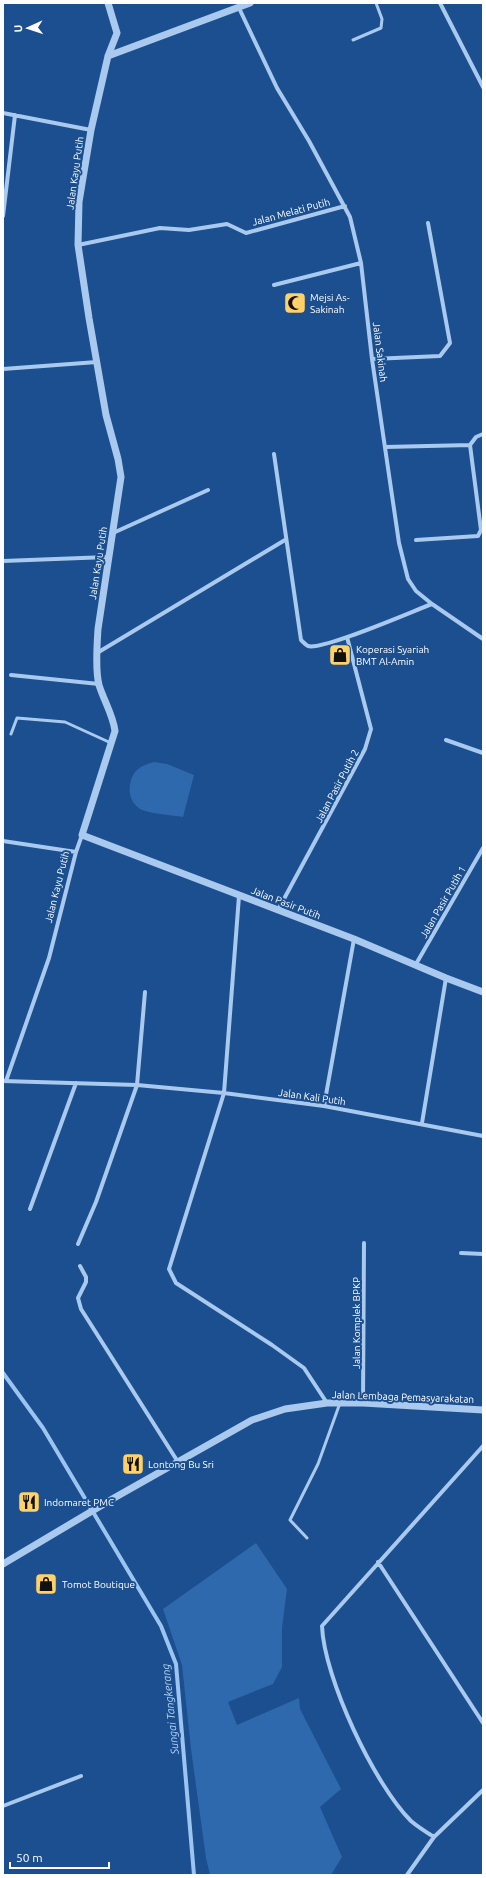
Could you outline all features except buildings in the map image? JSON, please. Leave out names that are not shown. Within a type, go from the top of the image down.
[{"type":"street","name":"Jalan Kayu Putih","points":[[108,3],[117,33],[108,56],[91,130],[79,202],[78,245],[106,415],[118,459],[121,477],[98,629],[97,653],[99,684],[114,721],[115,732],[76,852],[49,958],[5,1081],[137,1085]]},
{"type":"street","points":[[108,56],[250,3]]},
{"type":"street","points":[[440,3],[483,87]]},
{"type":"street","name":"Jalan Sakinah","points":[[239,8],[277,88],[350,217],[361,263],[372,360],[399,543],[408,579],[416,591],[483,640]]},
{"type":"street","points":[[3,113],[91,130]]},
{"type":"street","points":[[3,216],[4,190],[15,115]]},
{"type":"street","name":"Jalan Melati Putih","points":[[78,245],[160,228],[189,230],[227,224],[246,233],[345,206]]},
{"type":"street","points":[[372,360],[440,356],[450,343],[428,223]]},
{"type":"street","points":[[274,285],[361,263]]},
{"type":"street","points":[[3,369],[97,362]]},
{"type":"street","points":[[416,540],[478,536],[481,530],[470,445],[476,437],[483,434]]},
{"type":"street","points":[[385,447],[470,445]]},
{"type":"street","points":[[274,454],[285,540],[301,640],[308,646],[318,646],[347,637],[432,604]]},
{"type":"street","points":[[113,533],[208,490]]},
{"type":"street","points":[[97,653],[285,540]]},
{"type":"street","points":[[3,561],[108,557]]},
{"type":"street","name":"Jalan Pasir Putih 2","points":[[278,910],[365,750],[371,729],[347,637]]},
{"type":"street","points":[[11,675],[87,681],[99,684]]},
{"type":"street","points":[[446,740],[483,753]]},
{"type":"street","name":"Jalan Pasir Putih","points":[[82,835],[354,939],[483,992]]},
{"type":"street","points":[[3,841],[76,852]]},
{"type":"street","name":"Jalan Pasir Putih 1","points":[[416,964],[483,848]]},
{"type":"street","points":[[239,896],[224,1092],[169,1269],[176,1283],[272,1345],[304,1368],[327,1403]]},
{"type":"street","points":[[324,1106],[354,939]]},
{"type":"street","points":[[422,1123],[446,978]]},
{"type":"street","points":[[78,1244],[96,1202],[137,1085],[145,992]]},
{"type":"street","points":[[30,1209],[76,1084]]},
{"type":"street","name":"Jalan Kali Putih","points":[[137,1085],[224,1092],[324,1106],[422,1123],[483,1136]]},
{"type":"street","name":"Jalan Komplek BPKP","points":[[363,1403],[364,1243]]},
{"type":"street","points":[[462,1253],[483,1254]]},
{"type":"street","points":[[80,1266],[86,1277],[86,1282],[78,1298],[81,1309],[178,1462]]},
{"type":"street","name":"Jalan Lembaga Pemasyarakatan","points":[[3,1564],[86,1514],[252,1420],[285,1409],[327,1403],[363,1403],[483,1410]]},
{"type":"street","points":[[434,1837],[412,1820],[380,1780],[360,1743],[337,1686],[322,1637],[322,1626],[326,1619],[483,1446]]},
{"type":"street","points":[[378,1562],[483,1723]]},
{"type":"street","points":[[3,1806],[81,1776]]},
{"type":"street","points":[[407,1875],[434,1837],[483,1790]]},
{"type":"lane","points":[[353,40],[381,28],[382,19],[376,3]]},
{"type":"lane","points":[[11,734],[17,718],[65,722],[112,744]]},
{"type":"lane","points":[[307,1538],[290,1520],[318,1464],[340,1403]]},
{"type":"shaded area","points":[[154,762],[167,764],[194,775],[183,817],[142,810],[137,807],[131,798],[130,782],[135,772],[146,764]]},
{"type":"shaded area","points":[[256,1543],[287,1589],[282,1628],[282,1667],[273,1684],[228,1702],[237,1725],[299,1698],[300,1709],[341,1789],[320,1807],[342,1857],[331,1875],[210,1875],[206,1858],[191,1749],[182,1665],[163,1609]]},
{"type":"waterway","name":"Sungai Tangkerang","points":[[3,1373],[43,1428],[161,1626],[176,1664],[194,1875]]},
{"type":"place","name":"Mejsi As- Sakinah","points":[[295,303]]},
{"type":"place","name":"Koperasi Syariah BMT Al-Amin","points":[[340,655]]},
{"type":"place","name":"Lontong Bu Sri","points":[[133,1464]]},
{"type":"place","name":"Indomaret PMC","points":[[29,1502]]},
{"type":"place","name":"Tomot Boutique","points":[[46,1584]]}]
